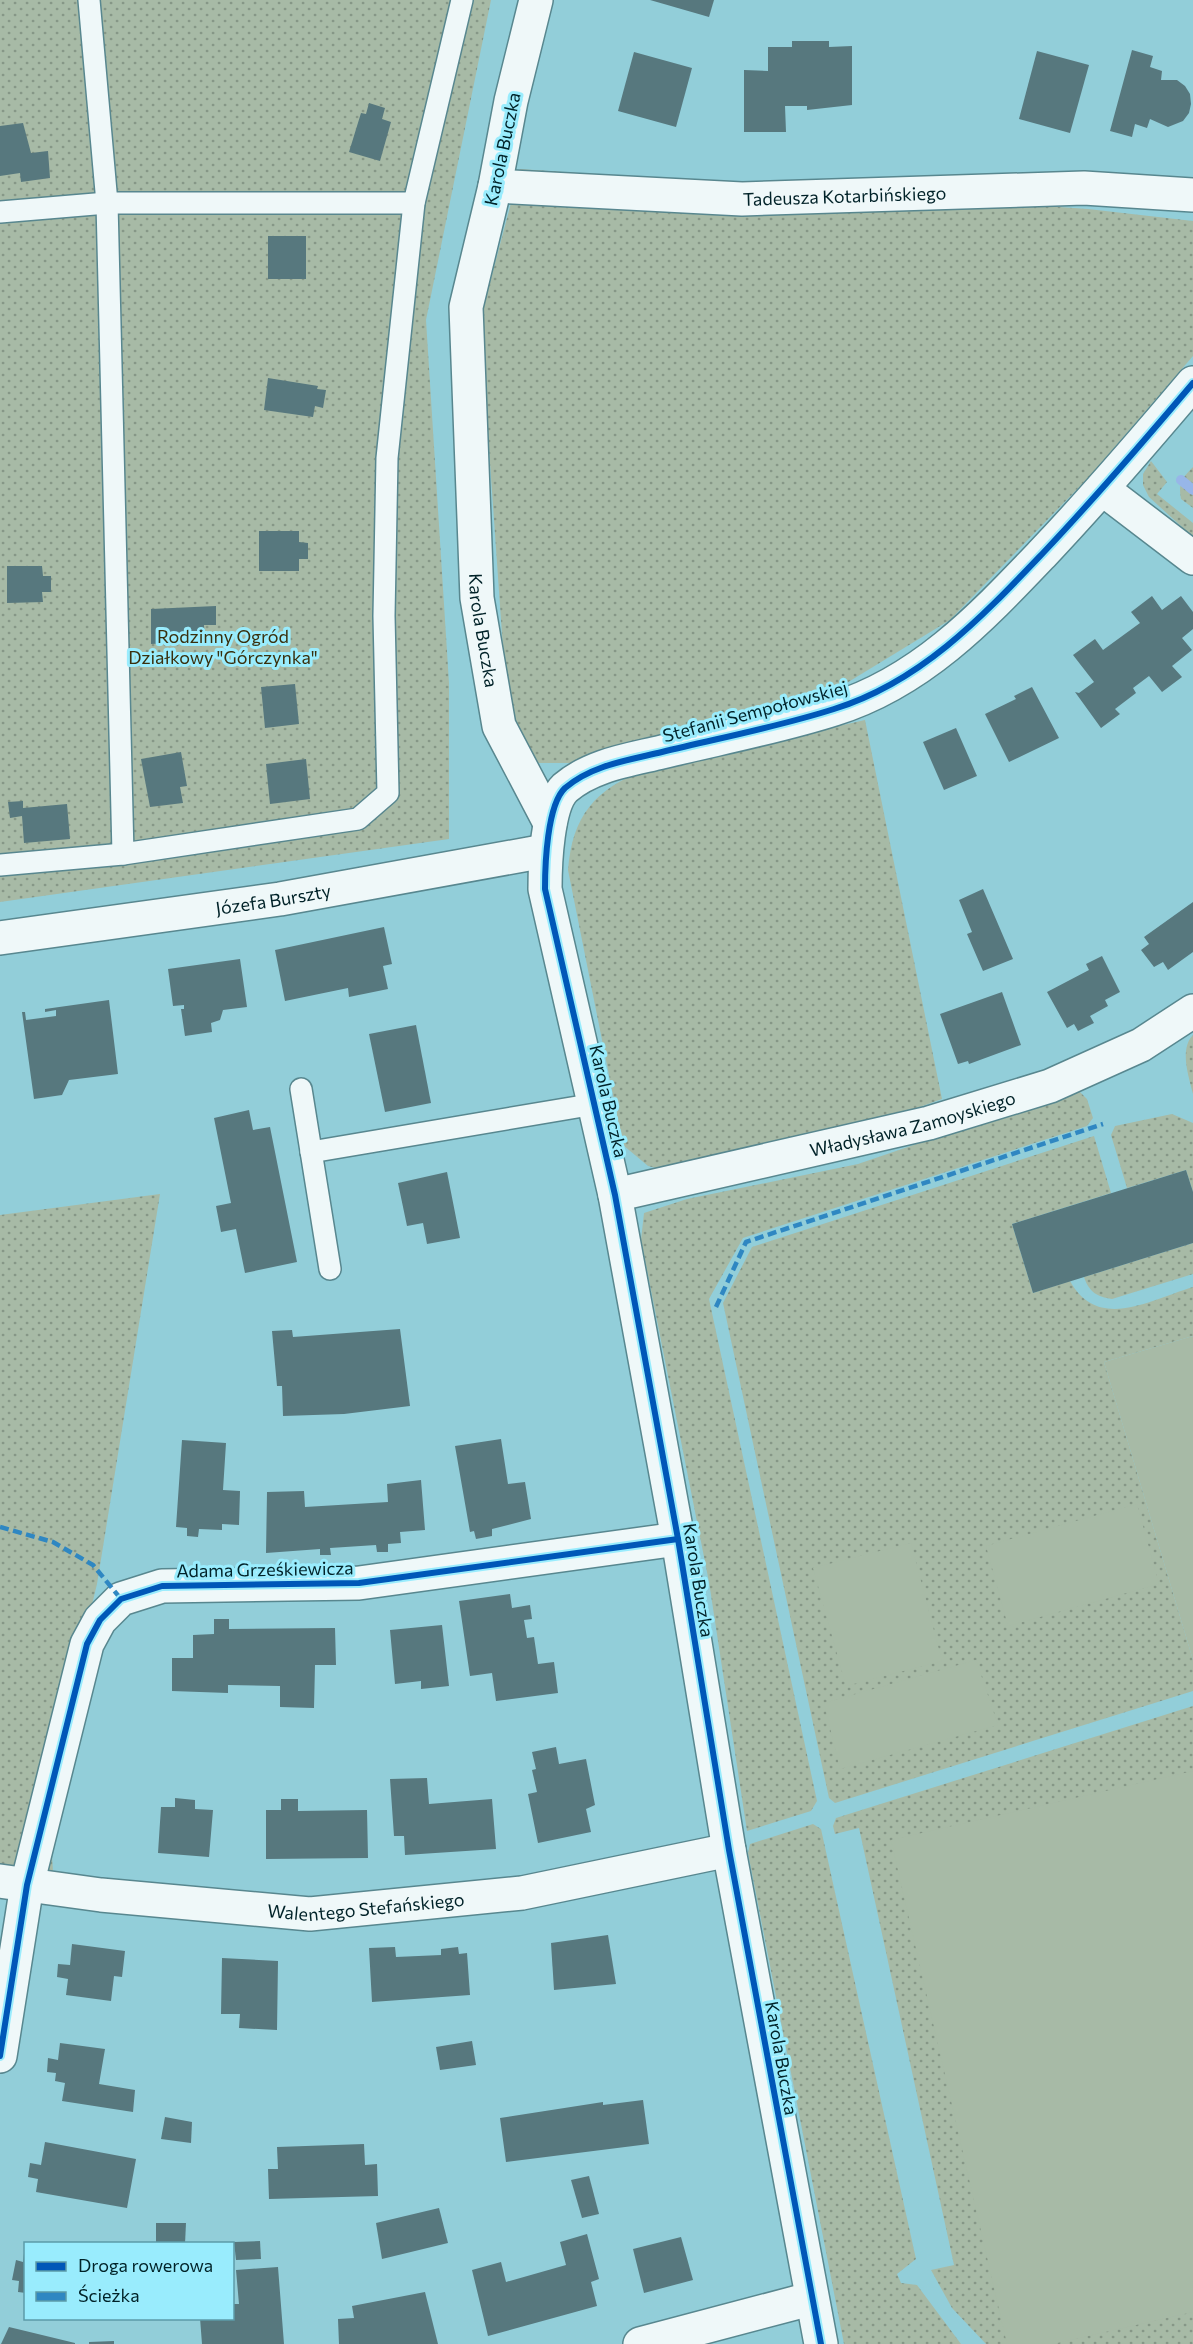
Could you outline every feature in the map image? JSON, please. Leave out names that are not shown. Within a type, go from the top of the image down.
[{"type":"street","name":"Karola Buczka","points":[[536,0],[510,101],[495,186],[466,307],[477,598],[499,726],[548,837],[545,889],[615,1195],[678,1539],[729,1850],[810,2299],[821,2344]]},
{"type":"street","name":"Tadeusza Kotarbińskiego","points":[[495,186],[742,199],[1084,188],[1193,195]]},
{"type":"street","name":"Stefanii Sempołowskiej","points":[[548,837],[563,789],[599,767],[835,709],[888,685],[933,657],[978,622],[1104,490],[1193,383]]},
{"type":"street","points":[[1104,490],[1193,558]]},
{"type":"street","name":"Józefa Burszty","points":[[0,938],[280,899],[548,837]]},
{"type":"street","name":"Władysława Zamoyskiego","points":[[615,1195],[929,1123],[1050,1086],[1141,1045],[1193,1011]]},
{"type":"street","name":"Adama Grześkiewicza","points":[[0,2056],[13,1883],[87,1644],[100,1620],[121,1599],[162,1586],[360,1583],[678,1539]]},
{"type":"street","name":"Walentego Stefańskiego","points":[[13,1883],[100,1895],[310,1914],[522,1893],[729,1850]]},
{"type":"street","points":[[640,2344],[810,2299]]},
{"type":"lane","points":[[89,0],[107,203],[123,854]]},
{"type":"lane","points":[[0,865],[123,854],[358,819],[388,793],[384,616],[387,458],[414,203],[462,0]]},
{"type":"lane","points":[[0,212],[107,203],[414,203]]},
{"type":"lane","points":[[301,1089],[330,1269]]},
{"type":"lane","points":[[311,1152],[595,1104]]},
{"type":"green space","name":"Rodzinny Ogród Działkowy \"Górczynka\"","points":[[0,0],[491,0],[426,320],[449,683],[449,839],[0,902]]},
{"type":"green space","points":[[520,169],[1088,209],[1193,221],[1193,356],[1089,477],[950,620],[845,684],[576,763],[522,763],[505,677],[480,320]]},
{"type":"green space","points":[[1151,461],[1167,482],[1157,494],[1193,523],[1193,537],[1149,497],[1143,485],[1143,474]]},
{"type":"green space","points":[[1193,467],[1193,508],[1181,499],[1180,489],[1184,478]]},
{"type":"green space","points":[[865,720],[942,1099],[900,1114],[660,1169],[648,1166],[623,1145],[568,870],[570,851],[581,820],[589,807],[612,786],[645,770]]},
{"type":"green space","points":[[1193,1035],[1193,1094],[1186,1055]]},
{"type":"green space","points":[[1077,1089],[1087,1099],[1093,1118],[1087,1126],[743,1238],[709,1299],[817,1801],[811,1811],[747,1831],[709,1582],[641,1240],[644,1213],[687,1199],[858,1164]]},
{"type":"green space","points":[[1172,1114],[1193,1123],[1193,1192],[1186,1170],[1127,1188],[1111,1135],[1115,1126]]},
{"type":"green space","points":[[1094,1136],[1111,1193],[1012,1224],[1033,1293],[1070,1281],[1082,1296],[1095,1305],[1110,1309],[1143,1304],[1193,1287],[1193,1336],[1104,1362],[1193,1660],[1193,1691],[835,1803],[829,1798],[723,1303],[752,1247]]},
{"type":"green space","points":[[160,1194],[97,1584],[48,1786],[53,1872],[0,1864],[0,1215]]},
{"type":"green space","points":[[1193,1243],[1193,1274],[1112,1299],[1094,1293],[1084,1277]]},
{"type":"green space","points":[[1193,1336],[1193,1660],[1104,1362]]},
{"type":"green space","points":[[1137,1504],[1159,1584],[1008,1626],[986,1546]]},
{"type":"green space","points":[[911,1543],[942,1661],[846,1686],[813,1568]]},
{"type":"green space","points":[[976,1660],[998,1725],[840,1769],[824,1703]]},
{"type":"green space","points":[[1193,1706],[1193,2344],[986,2344],[952,2308],[931,2270],[954,2265],[859,1828],[835,1834],[833,1826],[836,1818]]},
{"type":"green space","points":[[1193,1771],[1193,2312],[1053,2344],[1007,2344],[891,1840]]},
{"type":"green space","points":[[813,1824],[821,1829],[916,2259],[897,2274],[901,2283],[917,2285],[961,2344],[844,2344],[748,1853],[750,1844]]},
{"type":"building","points":[[650,0],[714,0],[709,17]]},
{"type":"building","points":[[792,41],[829,41],[829,47],[852,46],[852,105],[807,110],[807,106],[785,106],[786,132],[744,132],[744,70],[768,71],[768,47],[792,47]]},
{"type":"building","points":[[1132,50],[1153,56],[1150,67],[1162,71],[1161,80],[1177,80],[1185,86],[1190,94],[1191,104],[1189,113],[1183,121],[1168,127],[1150,119],[1147,128],[1135,124],[1132,137],[1110,131]]},
{"type":"building","points":[[1037,51],[1089,65],[1070,133],[1019,119]]},
{"type":"building","points":[[634,52],[692,68],[676,127],[618,111]]},
{"type":"building","points":[[369,103],[385,108],[382,119],[391,122],[380,161],[349,152],[361,113],[366,114]]},
{"type":"building","points":[[23,123],[31,153],[48,151],[50,178],[21,182],[20,173],[0,176],[0,126]]},
{"type":"building","points":[[268,236],[306,236],[306,279],[268,279]]},
{"type":"building","points":[[268,378],[318,386],[317,389],[326,390],[323,408],[315,406],[313,417],[264,410]]},
{"type":"building","points":[[259,531],[299,531],[299,542],[308,543],[308,559],[299,559],[299,571],[259,571]]},
{"type":"building","points":[[7,566],[42,566],[43,576],[51,576],[51,592],[42,592],[43,602],[7,603]]},
{"type":"building","points":[[1152,596],[1162,610],[1181,596],[1193,612],[1193,629],[1182,638],[1192,650],[1172,666],[1182,677],[1162,692],[1149,676],[1133,688],[1136,693],[1115,709],[1120,714],[1101,728],[1075,692],[1079,693],[1094,682],[1073,655],[1095,639],[1103,650],[1140,623],[1131,612]]},
{"type":"building","points":[[216,606],[216,625],[204,625],[205,641],[151,644],[151,609]]},
{"type":"building","points":[[295,684],[299,724],[265,728],[261,687]]},
{"type":"building","points":[[1032,687],[1059,738],[1009,762],[985,714],[1016,699],[1014,696]]},
{"type":"building","points":[[956,728],[977,776],[944,790],[923,742]]},
{"type":"building","points":[[181,752],[187,786],[180,787],[183,803],[150,807],[141,759]]},
{"type":"building","points":[[306,759],[310,799],[270,804],[266,764]]},
{"type":"building","points":[[23,801],[23,808],[67,804],[70,839],[24,843],[22,816],[10,818],[8,802]]},
{"type":"building","points":[[983,889],[1013,959],[983,971],[967,934],[972,932],[959,900]]},
{"type":"building","points":[[1193,902],[1193,952],[1168,970],[1163,962],[1154,967],[1141,950],[1149,944],[1144,937]]},
{"type":"building","points":[[384,927],[392,964],[383,966],[388,989],[349,997],[348,988],[285,1001],[275,950]]},
{"type":"building","points":[[1102,956],[1120,992],[1105,1000],[1108,1006],[1090,1016],[1094,1023],[1078,1031],[1074,1024],[1067,1028],[1047,992],[1089,970],[1086,964]]},
{"type":"building","points":[[240,959],[247,1007],[223,1010],[220,1020],[211,1023],[212,1032],[185,1036],[181,1009],[184,1009],[184,1005],[173,1006],[168,969]]},
{"type":"building","points":[[1002,992],[1021,1045],[969,1064],[968,1061],[958,1064],[940,1014]]},
{"type":"building","points":[[109,1000],[118,1074],[69,1080],[62,1095],[34,1099],[22,1012],[25,1012],[26,1020],[56,1016],[56,1010],[45,1012],[45,1009]]},
{"type":"building","points":[[416,1025],[431,1103],[385,1112],[369,1034]]},
{"type":"building","points":[[249,1110],[253,1130],[270,1127],[297,1262],[245,1273],[236,1229],[221,1232],[216,1206],[231,1203],[214,1118]]},
{"type":"building","points":[[1186,1170],[1193,1192],[1193,1243],[1033,1293],[1012,1224]]},
{"type":"building","points":[[447,1172],[460,1238],[427,1244],[423,1223],[407,1226],[398,1183]]},
{"type":"building","points":[[400,1329],[410,1406],[344,1414],[283,1416],[282,1386],[277,1386],[272,1331],[292,1330],[293,1337]]},
{"type":"building","points":[[501,1439],[508,1484],[525,1482],[531,1519],[492,1529],[492,1536],[476,1539],[474,1531],[470,1532],[455,1446]]},
{"type":"building","points":[[182,1440],[226,1443],[223,1490],[240,1491],[239,1525],[222,1524],[222,1530],[199,1529],[198,1537],[187,1536],[187,1528],[176,1527]]},
{"type":"building","points":[[421,1480],[425,1530],[400,1532],[401,1543],[388,1544],[388,1552],[377,1552],[376,1545],[330,1548],[331,1555],[320,1555],[320,1549],[266,1553],[267,1492],[304,1491],[305,1507],[388,1502],[387,1484]]},
{"type":"building","points":[[510,1594],[512,1608],[530,1605],[532,1619],[524,1620],[527,1638],[534,1637],[538,1664],[554,1662],[558,1693],[496,1701],[492,1673],[470,1676],[459,1601]]},
{"type":"building","points":[[214,1619],[229,1619],[229,1629],[335,1628],[336,1665],[315,1665],[314,1708],[280,1707],[280,1686],[228,1685],[228,1693],[172,1691],[172,1658],[193,1658],[193,1635],[214,1634]]},
{"type":"building","points":[[442,1625],[449,1686],[421,1689],[421,1681],[395,1684],[390,1630]]},
{"type":"building","points":[[556,1747],[559,1764],[586,1759],[595,1805],[586,1809],[591,1832],[538,1843],[528,1794],[537,1792],[532,1770],[536,1769],[532,1752]]},
{"type":"building","points":[[427,1778],[429,1804],[492,1799],[496,1849],[405,1855],[404,1836],[394,1836],[390,1779]]},
{"type":"building","points":[[175,1798],[195,1800],[195,1809],[213,1810],[209,1857],[158,1853],[161,1807],[175,1807]]},
{"type":"building","points":[[281,1799],[298,1799],[298,1811],[367,1810],[368,1858],[266,1859],[266,1810],[281,1810]]},
{"type":"building","points":[[608,1935],[616,1984],[554,1990],[551,1943]]},
{"type":"building","points":[[72,1944],[125,1951],[122,1977],[114,1976],[111,2001],[66,1995],[68,1979],[57,1977],[58,1964],[70,1965]]},
{"type":"building","points":[[395,1947],[396,1957],[441,1955],[441,1949],[458,1947],[459,1954],[467,1953],[470,1995],[372,2002],[369,1948]]},
{"type":"building","points":[[222,1958],[278,1961],[277,2030],[239,2028],[240,2014],[221,2014]]},
{"type":"building","points":[[472,2041],[476,2065],[440,2070],[436,2047]]},
{"type":"building","points":[[60,2043],[105,2049],[99,2084],[135,2090],[133,2112],[62,2101],[65,2083],[55,2081],[56,2073],[47,2072],[48,2058],[58,2060]]},
{"type":"building","points":[[643,2100],[649,2144],[506,2162],[500,2118],[603,2102],[603,2105]]},
{"type":"building","points":[[165,2117],[192,2122],[191,2143],[161,2139]]},
{"type":"building","points":[[45,2142],[136,2159],[127,2208],[36,2192],[38,2179],[28,2177],[30,2163],[41,2165]]},
{"type":"building","points":[[364,2144],[365,2165],[377,2164],[378,2196],[269,2199],[268,2169],[278,2169],[277,2147]]},
{"type":"building","points":[[589,2176],[599,2214],[582,2218],[571,2180]]},
{"type":"building","points":[[439,2208],[448,2243],[382,2259],[376,2223]]},
{"type":"building","points":[[156,2223],[186,2223],[185,2242],[156,2242]]},
{"type":"building","points":[[587,2234],[599,2279],[591,2282],[597,2306],[488,2336],[472,2270],[501,2262],[506,2282],[566,2265],[560,2242]]},
{"type":"building","points":[[681,2237],[693,2280],[644,2293],[633,2249]]},
{"type":"building","points":[[260,2241],[261,2259],[236,2260],[234,2242]]},
{"type":"building","points":[[24,2253],[24,2293],[18,2292],[19,2281],[12,2280],[16,2260],[23,2262]]},
{"type":"building","points":[[278,2267],[284,2344],[202,2344],[200,2320],[234,2320],[234,2304],[239,2304],[236,2270]]},
{"type":"building","points":[[425,2292],[438,2344],[339,2344],[338,2319],[354,2318],[352,2306]]},
{"type":"building","points":[[9,2327],[75,2343],[75,2344],[1,2344]]},
{"type":"building","points":[[114,2341],[114,2344],[89,2344],[89,2342]]},
{"type":"waterway","points":[[1181,480],[1193,490]]},
{"type":"marked path","points":[[716,1307],[746,1242],[1103,1124]]},
{"type":"marked path","points":[[0,1527],[53,1542],[93,1565],[121,1599]]},
{"type":"cycle path","points":[[821,2344],[729,1850],[678,1539],[615,1195],[545,889],[551,821],[559,796],[565,788],[587,774],[624,761],[770,727],[834,709],[865,697],[922,665],[997,601],[1138,448],[1193,383]]},
{"type":"cycle path","points":[[0,2056],[27,1885],[87,1644],[100,1620],[121,1599],[162,1586],[359,1583],[678,1539]]}]
